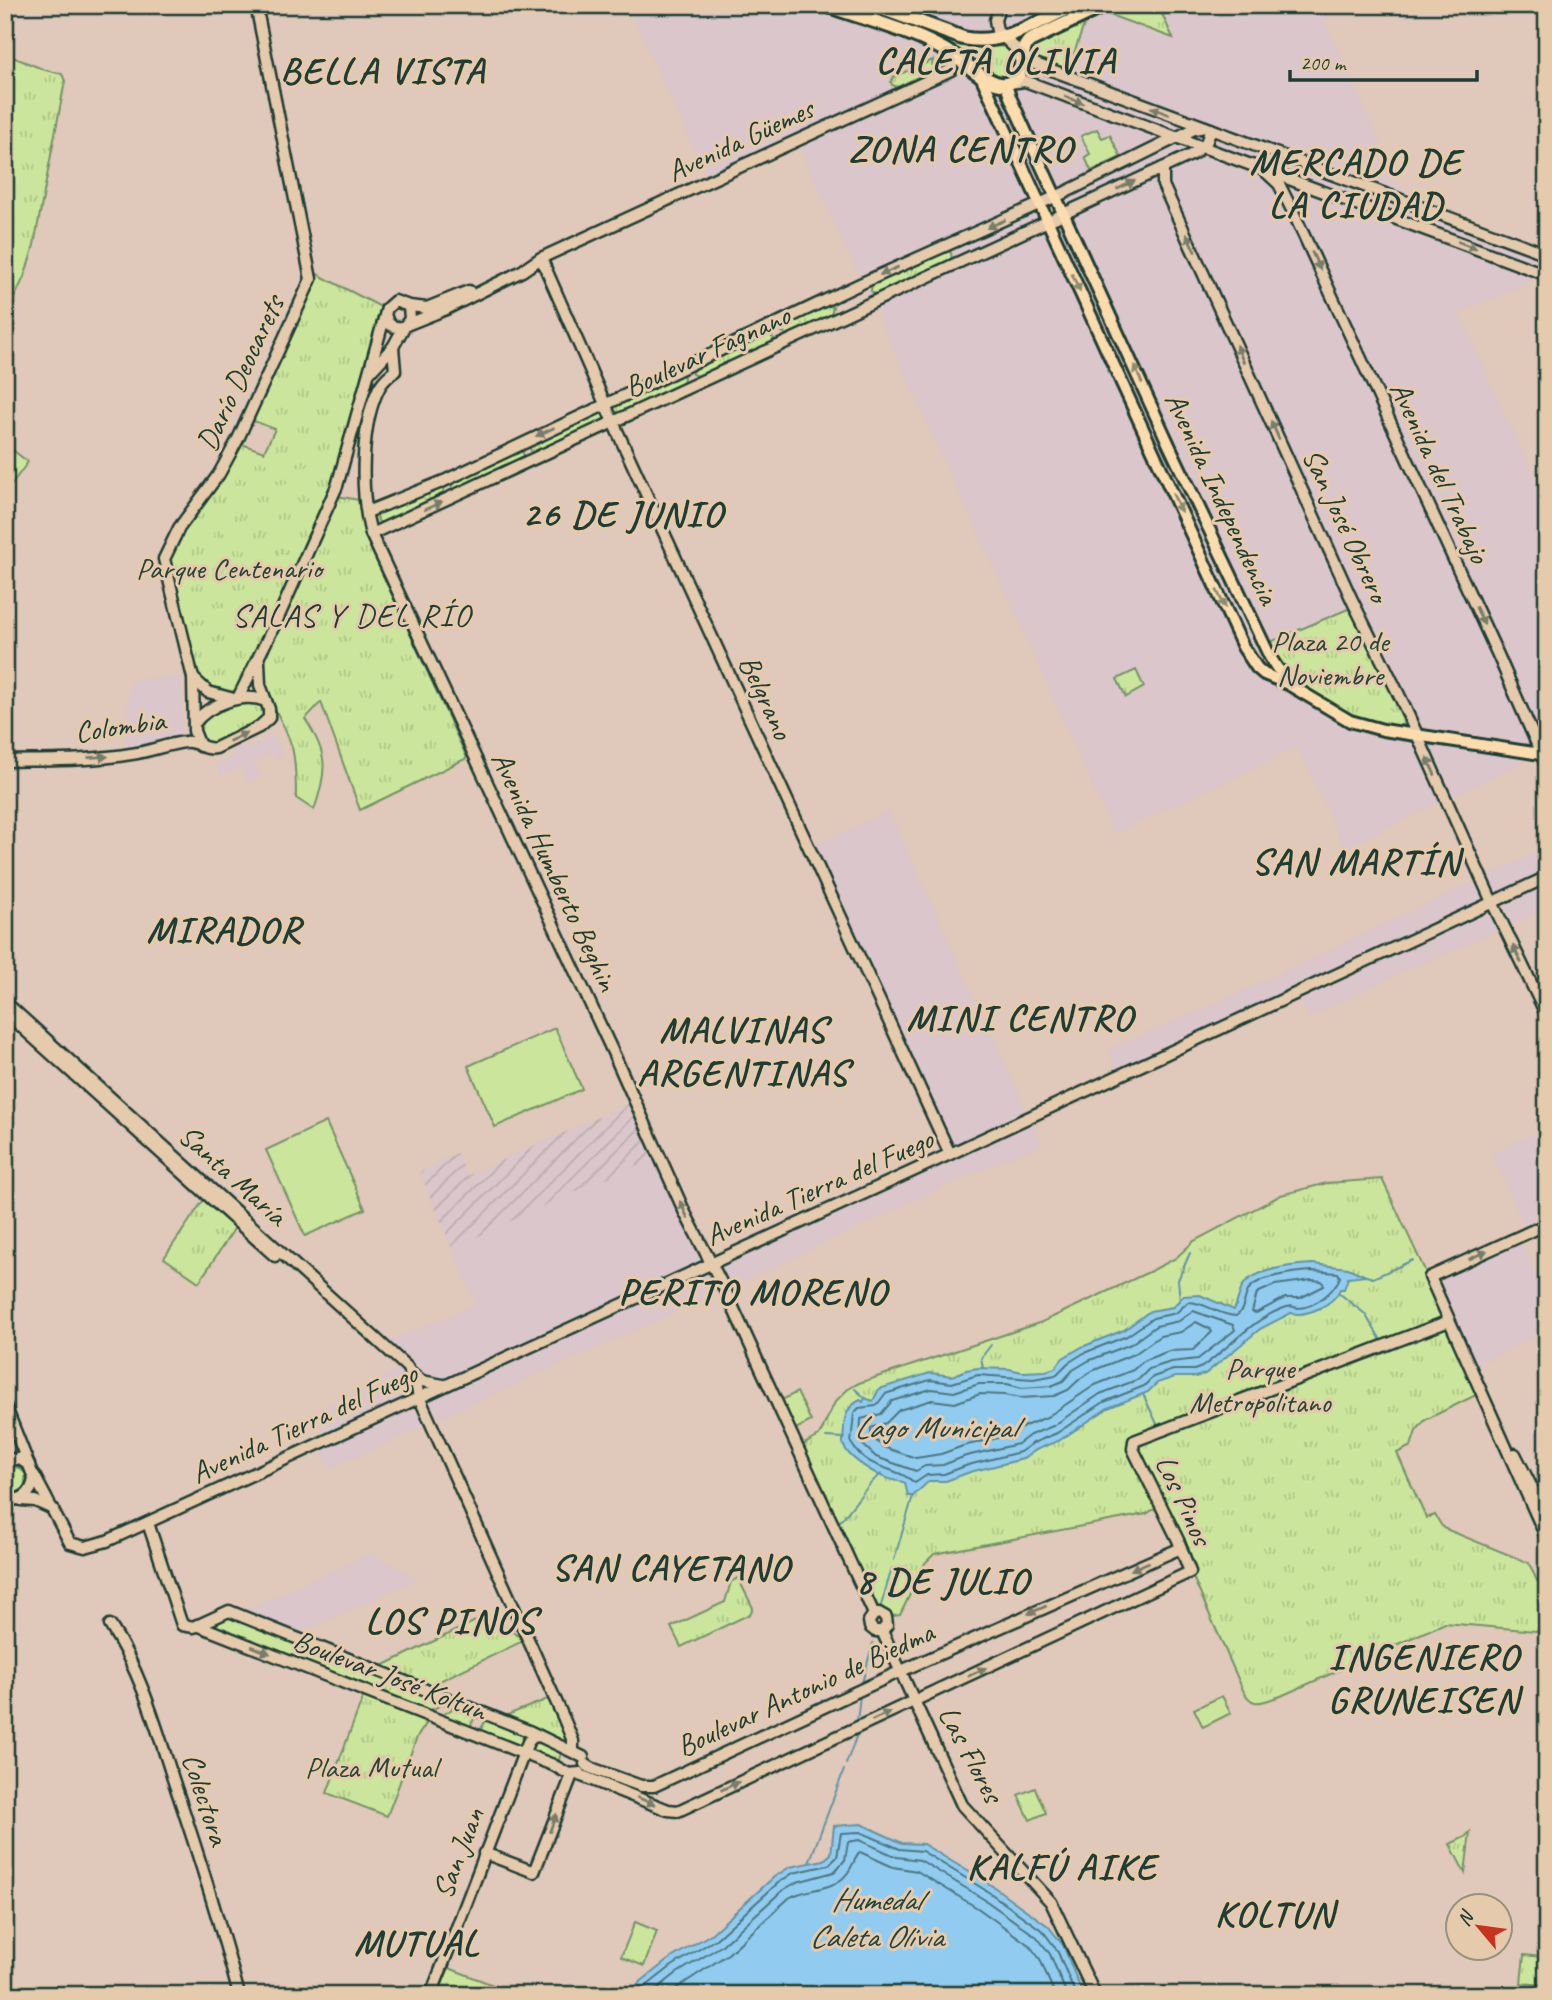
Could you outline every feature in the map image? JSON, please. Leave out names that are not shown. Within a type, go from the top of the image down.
[{"type":"highway","points":[[826,5],[928,42],[981,76],[995,82],[1009,83],[1019,74],[1021,55],[1031,39],[1105,5]]},
{"type":"highway","points":[[873,5],[963,38],[977,40],[1003,38],[1074,5]]},
{"type":"main road","name":"Avenida Independencia","points":[[981,76],[1243,647],[1257,668],[1266,675],[1307,695]]},
{"type":"main road","name":"Avenida Independencia","points":[[1009,83],[1007,88],[1010,97],[1170,447],[1270,657],[1282,674],[1307,695]]},
{"type":"main road","points":[[1266,675],[1273,671],[1270,657]]},
{"type":"main road","points":[[1307,695],[1350,721],[1382,730],[1544,754]]},
{"type":"street","name":"Darío Deocarets","points":[[200,746],[195,738],[193,678],[164,559],[179,528],[219,474],[238,439],[311,279],[256,5]]},
{"type":"street","points":[[1000,5],[995,23],[1003,38],[1030,62],[1547,254]]},
{"type":"street","name":"Avenida Güemes","points":[[409,306],[427,308],[537,261],[887,100],[950,70],[953,63],[950,54]]},
{"type":"street","points":[[1009,83],[1025,81],[1177,138],[1198,151],[1217,153],[1547,275]]},
{"type":"street","name":"Boulevar Fagnano","points":[[367,512],[444,481],[606,402],[1056,196],[1196,128],[1208,128]]},
{"type":"street","points":[[1198,151],[1208,140],[1208,128]]},
{"type":"street","name":"Boulevar Fagnano","points":[[371,534],[1198,151]]},
{"type":"street","name":"San José Obrero","points":[[1163,168],[1163,185],[1492,902],[1547,1016]]},
{"type":"street","name":"Avenida del Trabajo","points":[[1265,171],[1279,184],[1287,199],[1544,754],[1547,767]]},
{"type":"street","name":"Avenida Güemes","points":[[405,326],[453,305],[537,261]]},
{"type":"street","name":"Belgrano","points":[[537,261],[606,402],[950,1154]]},
{"type":"street","points":[[238,698],[337,486],[387,307],[392,302],[400,301],[409,306],[410,319],[391,353],[369,374]]},
{"type":"street","points":[[386,317],[387,322],[394,327],[405,326]]},
{"type":"street","points":[[380,335],[391,353]]},
{"type":"street","name":"Avenida Humberto Beghin","points":[[391,353],[396,371],[380,386],[371,413],[365,460],[367,512],[371,534],[874,1614],[879,1613],[886,1617],[887,1625],[882,1631],[901,1671]]},
{"type":"street","points":[[193,678],[202,689],[229,699],[253,698],[266,701],[259,678],[259,657]]},
{"type":"street","name":"Colombia","points":[[194,725],[202,715],[238,698]]},
{"type":"street","name":"Colombia","points":[[5,761],[121,756],[184,742],[208,750],[263,725],[271,715],[266,701]]},
{"type":"street","name":"Avenida Tierra del Fuego","points":[[5,1405],[32,1470],[69,1541],[79,1547],[107,1541],[418,1394],[950,1154],[1547,877]]},
{"type":"street","name":"Santa María","points":[[5,1002],[407,1367],[416,1383],[418,1394]]},
{"type":"street","name":"Santa María","points":[[5,1012],[402,1368],[418,1394],[564,1719],[578,1756]]},
{"type":"street","points":[[1547,1224],[1430,1277],[1547,1539]]},
{"type":"street","name":"Los Pinos","points":[[1190,1572],[1133,1449],[1133,1442],[1139,1437],[1449,1321]]},
{"type":"street","points":[[407,1367],[422,1381],[443,1385]]},
{"type":"street","points":[[1495,1421],[1500,1424],[1547,1518]]},
{"type":"street","points":[[5,1459],[20,1458],[32,1470],[34,1483],[30,1492],[12,1500],[5,1509]]},
{"type":"street","points":[[12,1500],[35,1501],[53,1509]]},
{"type":"street","points":[[148,1523],[182,1625],[197,1625]]},
{"type":"street","name":"Boulevar Antonio de Biedma","points":[[641,1786],[654,1786],[901,1671],[1181,1548]]},
{"type":"street","name":"Boulevar Antonio de Biedma","points":[[678,1811],[1190,1572]]},
{"type":"street","name":"Boulevar José Koltun","points":[[197,1625],[229,1611],[539,1736],[567,1748],[590,1768],[641,1786]]},
{"type":"street","name":"Colectora","points":[[110,1625],[132,1664],[148,1702],[214,1899],[239,1995]]},
{"type":"street","name":"Boulevar José Koltun","points":[[197,1625],[571,1773],[668,1810],[678,1811]]},
{"type":"street","name":"Las Flores","points":[[901,1671],[962,1805],[1048,1897],[1095,1995]]},
{"type":"street","name":"San Juan","points":[[430,1995],[523,1753],[530,1739],[539,1736]]},
{"type":"street","points":[[565,1755],[578,1756],[583,1770],[571,1773],[562,1761],[565,1755]]},
{"type":"street","points":[[484,1853],[534,1872],[571,1773]]},
{"type":"shaded area","points":[[628,5],[1355,5],[1324,20],[1406,200],[1541,253],[1530,278],[1523,285],[1458,313],[1547,504],[1547,767],[1540,754],[1345,848],[1298,747],[1114,833],[797,141],[709,181]]},
{"type":"shaded area","points":[[182,677],[182,732],[178,738],[124,750],[131,680]]},
{"type":"shaded area","points":[[273,734],[283,757],[276,759],[273,753],[253,761],[260,777],[248,783],[241,767],[221,776],[216,764],[235,755],[233,750],[243,745],[246,749],[266,741],[265,738]]},
{"type":"shaded area","points":[[889,812],[1042,1144],[961,1178],[725,1290],[330,1468],[318,1442],[327,1438],[313,1412],[401,1368],[376,1347],[477,1304],[452,1248],[599,1181],[660,1157],[710,1263],[950,1154],[809,848]]},
{"type":"shaded area","points":[[1547,848],[1547,909],[1398,974],[1309,1018],[1298,994],[1119,1076],[1108,1050],[1209,1007]]},
{"type":"shaded area","points":[[635,1101],[660,1157],[599,1181],[452,1248],[420,1172],[457,1153],[467,1176]]},
{"type":"shaded area","points":[[1547,1127],[1547,1218],[1528,1226],[1525,1225],[1492,1154]]},
{"type":"shaded area","points":[[1520,1239],[1547,1302],[1547,1330],[1475,1365],[1435,1279]]},
{"type":"shaded area","points":[[371,1553],[417,1579],[295,1635],[242,1612]]},
{"type":"green space","points":[[856,5],[966,44],[1008,47],[1016,60],[1014,67],[1009,75],[999,78],[854,11]]},
{"type":"green space","points":[[1105,5],[1158,5],[1173,38],[1099,11]]},
{"type":"green space","points":[[1085,22],[1066,76],[1025,60],[1032,47]]},
{"type":"green space","points":[[5,54],[62,74],[65,81],[34,245],[25,275],[5,318]]},
{"type":"green space","points":[[933,60],[932,65],[940,66],[898,87],[892,85],[893,77]]},
{"type":"green space","points":[[1097,129],[1102,138],[1110,135],[1121,157],[1091,171],[1085,157],[1090,154],[1081,136]]},
{"type":"green space","points":[[947,250],[951,253],[952,260],[880,294],[875,295],[871,291],[872,283]]},
{"type":"green space","name":"Parque Centenario","points":[[317,274],[381,307],[334,477],[237,689],[219,692],[204,683],[197,672],[167,564],[173,544],[239,443],[264,452],[275,429],[254,421],[249,422]]},
{"type":"green space","points":[[826,305],[833,307],[831,316],[790,336],[782,332],[782,326]]},
{"type":"green space","points":[[767,332],[774,339],[771,344],[700,377],[692,374],[692,369]]},
{"type":"green space","points":[[681,373],[684,377],[683,384],[619,414],[614,413],[612,404]]},
{"type":"green space","points":[[601,410],[605,417],[602,422],[537,452],[532,452],[528,445]]},
{"type":"green space","points":[[10,448],[28,462],[5,493],[5,456]]},
{"type":"green space","points":[[519,448],[524,459],[454,490],[450,484]]},
{"type":"green space","points":[[440,486],[444,492],[442,496],[382,524],[378,521],[377,515],[381,511]]},
{"type":"green space","points":[[337,496],[359,500],[370,547],[467,758],[360,810],[321,702],[305,719],[318,742],[323,762],[322,784],[314,810],[296,798],[293,750],[268,692],[263,657]]},
{"type":"green space","name":"Plaza 20 de Noviembre","points":[[1348,609],[1402,715],[1403,725],[1385,724],[1351,714],[1316,696],[1300,685],[1278,663],[1268,643]]},
{"type":"green space","points":[[1136,670],[1144,687],[1126,697],[1117,679]]},
{"type":"green space","points":[[258,698],[271,715],[216,748],[200,746],[198,719],[212,710]]},
{"type":"green space","points":[[555,1028],[582,1089],[495,1127],[468,1066]]},
{"type":"green space","points":[[326,1122],[365,1209],[305,1236],[266,1150]]},
{"type":"green space","name":"Parque Metropolitano","points":[[1382,1179],[1482,1392],[1425,1420],[1416,1431],[1411,1446],[1397,1453],[1426,1518],[1435,1515],[1443,1528],[1529,1563],[1537,1581],[1547,1577],[1547,1632],[1445,1623],[1281,1696],[1255,1702],[1243,1690],[1161,1505],[1146,1514],[934,1554],[925,1563],[900,1615],[886,1617],[874,1614],[797,1448],[819,1436],[835,1402],[848,1389],[1042,1322],[1176,1258],[1194,1241],[1281,1195],[1327,1183]]},
{"type":"green space","points":[[207,1195],[238,1223],[199,1282],[164,1258]]},
{"type":"green space","points":[[797,1392],[811,1421],[794,1430],[780,1401]]},
{"type":"green space","points":[[10,1466],[19,1468],[26,1474],[24,1488],[16,1493],[5,1490],[5,1469]]},
{"type":"green space","points":[[738,1578],[753,1608],[750,1614],[681,1647],[671,1627],[725,1602],[731,1582]]},
{"type":"green space","points":[[225,1615],[446,1703],[428,1711],[215,1629],[213,1623]]},
{"type":"green space","points":[[486,1616],[525,1640],[423,1689],[374,1670]]},
{"type":"green space","name":"Plaza Mutual","points":[[365,1692],[431,1717],[417,1737],[387,1816],[327,1793]]},
{"type":"green space","points":[[1222,1696],[1231,1713],[1203,1727],[1194,1709]]},
{"type":"green space","points":[[553,1697],[574,1747],[497,1719]]},
{"type":"green space","points":[[457,1706],[476,1714],[470,1728],[441,1716]]},
{"type":"green space","points":[[487,1718],[524,1734],[523,1744],[519,1747],[482,1733],[481,1729]]},
{"type":"green space","points":[[537,1739],[562,1749],[558,1763],[531,1752],[530,1747]]},
{"type":"green space","points":[[1035,1788],[1046,1813],[1030,1820],[1018,1795]]},
{"type":"green space","points":[[1470,1832],[1465,1873],[1450,1844]]},
{"type":"green space","points":[[635,1922],[657,1931],[644,1966],[621,1957]]},
{"type":"green space","points":[[1524,1955],[1541,1957],[1545,1962],[1543,1985],[1521,1983]]},
{"type":"green space","points":[[449,1968],[519,1995],[437,1995]]},
{"type":"water","name":"Lago Municipal","points":[[1312,1264],[1348,1268],[1366,1276],[1348,1278],[1344,1289],[1340,1289],[1326,1305],[1304,1313],[1291,1313],[1260,1329],[1205,1374],[1175,1377],[1157,1383],[1148,1392],[1108,1408],[1060,1440],[1023,1459],[946,1481],[929,1481],[913,1496],[908,1496],[905,1483],[870,1470],[849,1454],[843,1443],[848,1410],[860,1400],[863,1402],[865,1398],[873,1401],[879,1389],[930,1373],[952,1376],[978,1368],[1046,1371],[1055,1368],[1063,1358],[1082,1347],[1124,1330],[1150,1311],[1173,1307],[1183,1296],[1200,1295],[1234,1310],[1242,1287],[1250,1279],[1276,1269]]},
{"type":"water","name":"Humedal Caleta Olivia","points":[[861,1824],[902,1843],[923,1844],[994,1887],[1048,1926],[1063,1945],[1083,1995],[624,1995],[668,1960],[711,1934],[774,1877],[790,1867],[824,1860],[831,1854],[834,1826]]},
{"type":"waterway","points":[[1180,1301],[1178,1280],[1190,1253]]},
{"type":"waterway","points":[[1366,1276],[1373,1278],[1413,1260]]},
{"type":"waterway","points":[[1339,1293],[1365,1314],[1381,1340]]},
{"type":"waterway","points":[[983,1368],[981,1358],[991,1345]]},
{"type":"waterway","points":[[855,1389],[865,1398]]},
{"type":"waterway","points":[[1143,1394],[1157,1424]]},
{"type":"waterway","points":[[826,1437],[844,1438]]},
{"type":"waterway","points":[[838,1523],[881,1474]]},
{"type":"waterway","points":[[894,1560],[913,1496]]},
{"type":"waterway","points":[[880,1609],[892,1568]]},
{"type":"waterway","points":[[862,1683],[873,1643]]},
{"type":"waterway","points":[[857,1722],[860,1695]]},
{"type":"waterway","points":[[846,1764],[858,1732]]},
{"type":"waterway","points":[[809,1863],[844,1770]]},
{"type":"district","name":"CALETA OLIVIA","points":[[996,60]]},
{"type":"district","name":"BELLA VISTA","points":[[383,70]]},
{"type":"district","name":"ZONA CENTRO","points":[[961,148]]},
{"type":"district","name":"MERCADO DE LA CIUDAD","points":[[1356,182]]},
{"type":"district","name":"26 DE JUNIO","points":[[623,513]]},
{"type":"district","name":"SALAS Y DEL RÍO","points":[[352,615]]},
{"type":"district","name":"SAN MARTÍN","points":[[1356,861]]},
{"type":"district","name":"MIRADOR","points":[[224,929]]},
{"type":"district","name":"MINI CENTRO","points":[[1020,1017]]},
{"type":"district","name":"MALVINAS ARGENTINAS","points":[[743,1050]]},
{"type":"district","name":"PERITO MORENO","points":[[753,1291]]},
{"type":"district","name":"SAN CAYETANO","points":[[671,1567]]},
{"type":"district","name":"8 DE JULIO","points":[[943,1580]]},
{"type":"district","name":"LOS PINOS","points":[[451,1620]]},
{"type":"district","name":"INGENIERO GRUNEISEN","points":[[1424,1678]]},
{"type":"district","name":"KALFÚ AIKE","points":[[1062,1866]]},
{"type":"district","name":"KOLTUN","points":[[1275,1913]]},
{"type":"district","name":"MUTUAL","points":[[417,1942]]}]
